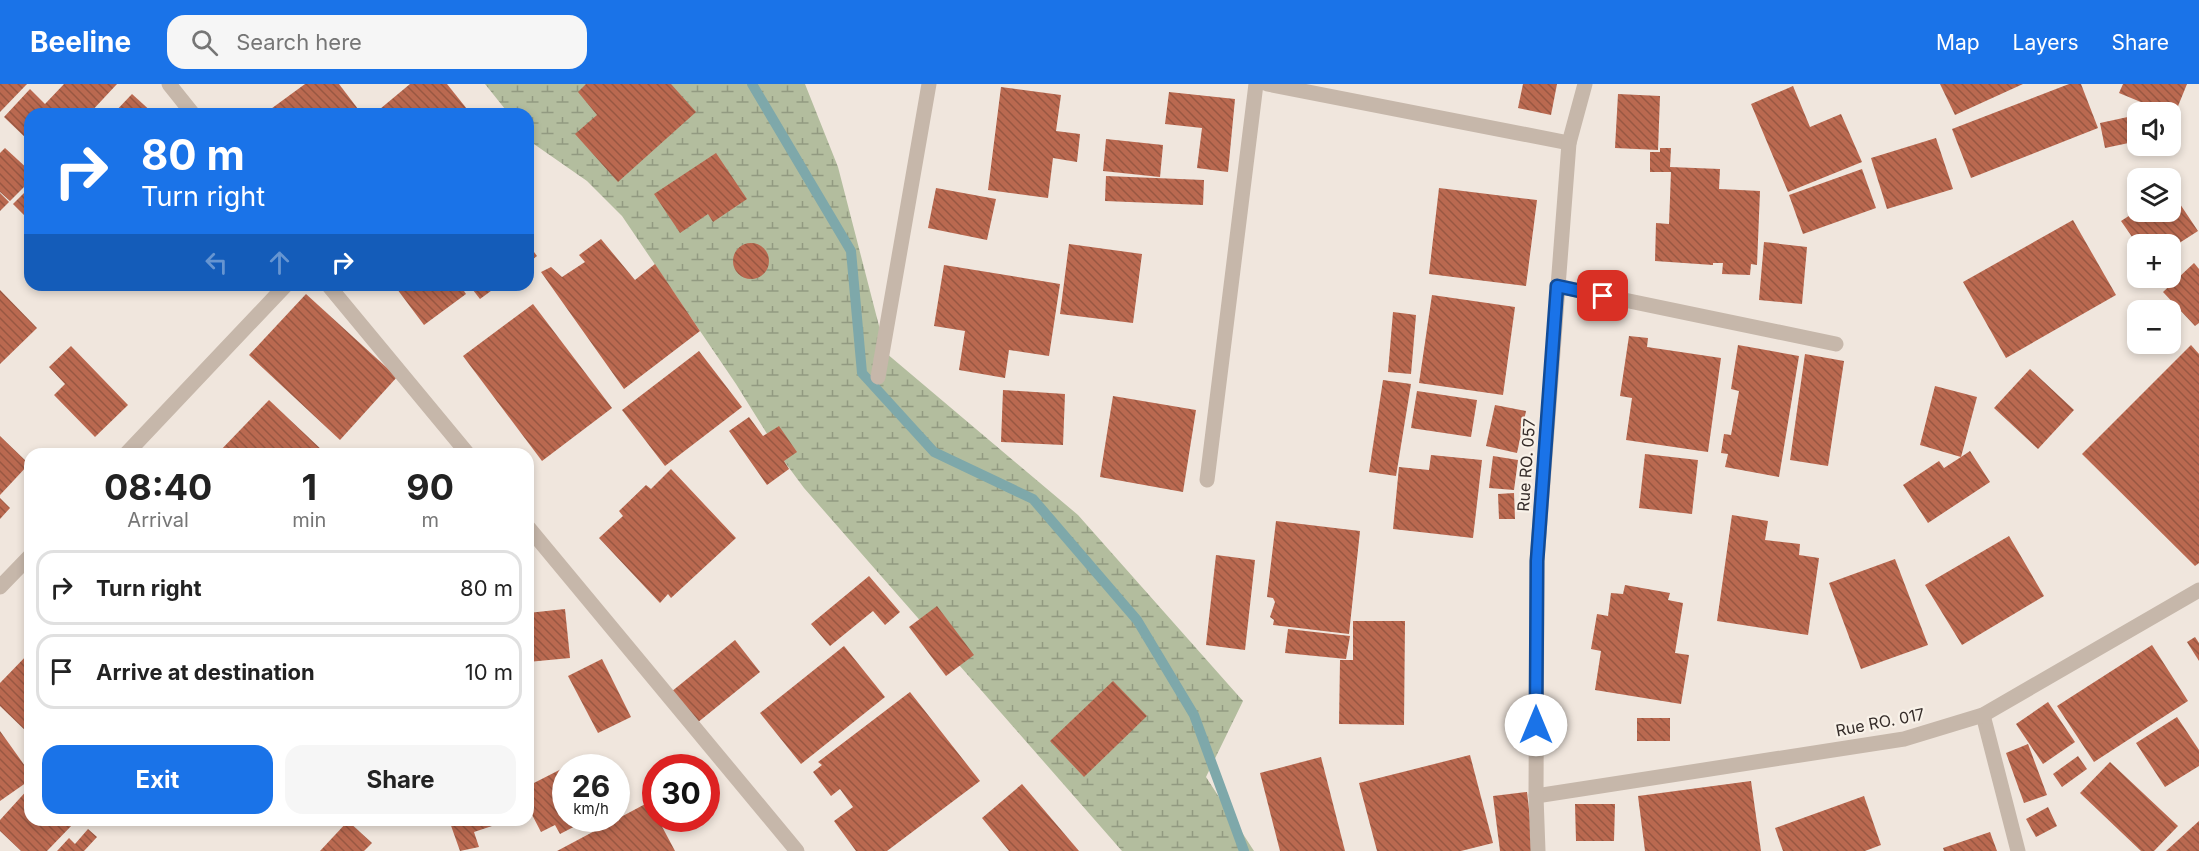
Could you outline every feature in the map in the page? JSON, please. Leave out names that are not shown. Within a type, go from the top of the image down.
[{"type":"street","points":[[169,84],[188,108]]},
{"type":"street","points":[[878,377],[929,84]]},
{"type":"street","points":[[1207,480],[1256,84]]},
{"type":"street","points":[[1267,84],[1569,143]]},
{"type":"street","name":"Rue RO. 057","points":[[1538,851],[1536,796],[1537,561],[1569,143],[1585,84]]},
{"type":"street","points":[[1557,286],[1836,344]]},
{"type":"street","points":[[132,448],[280,291]]},
{"type":"street","points":[[333,291],[463,448]]},
{"type":"street","points":[[534,533],[797,851]]},
{"type":"street","points":[[0,587],[24,562]]},
{"type":"street","name":"Rue RO. 017","points":[[1536,796],[1904,739],[1983,714],[2199,590]]},
{"type":"street","points":[[1983,714],[2018,851]]},
{"type":"green space","points":[[485,84],[805,84],[838,167],[886,353],[1078,515],[1243,701],[1206,777],[1254,851],[1122,851],[804,488],[622,216],[587,181],[534,144],[534,108],[504,108]]},
{"type":"building","points":[[0,84],[27,84],[0,112]]},
{"type":"building","points":[[64,84],[117,84],[95,108],[24,108],[24,136],[4,117],[30,89],[45,104]]},
{"type":"building","points":[[305,84],[339,84],[357,108],[272,108]]},
{"type":"building","points":[[410,84],[447,84],[466,108],[381,108]]},
{"type":"building","points":[[586,84],[671,84],[696,112],[618,182],[575,134],[597,115],[578,92]]},
{"type":"building","points":[[1523,84],[1557,84],[1551,115],[1518,108]]},
{"type":"building","points":[[1940,84],[2023,84],[1955,115]]},
{"type":"building","points":[[2069,84],[2081,84],[2098,128],[1971,178],[1952,129]]},
{"type":"building","points":[[2123,84],[2187,84],[2180,102],[2141,102],[2119,93]]},
{"type":"building","points":[[1793,86],[1810,127],[1841,114],[1862,162],[1788,192],[1751,104]]},
{"type":"building","points":[[1001,87],[1061,95],[1056,131],[1080,134],[1077,162],[1053,158],[1048,198],[988,190]]},
{"type":"building","points":[[1169,92],[1235,99],[1228,172],[1197,168],[1202,128],[1165,124]]},
{"type":"building","points":[[132,94],[147,108],[119,108]]},
{"type":"building","points":[[1618,94],[1660,96],[1658,150],[1615,148]]},
{"type":"building","points":[[2127,117],[2127,143],[2105,148],[2100,123]]},
{"type":"building","points":[[1936,138],[1953,189],[1887,209],[1871,158]]},
{"type":"building","points":[[1106,139],[1163,145],[1160,177],[1103,171]]},
{"type":"building","points":[[5,148],[24,165],[24,187],[10,201],[0,192],[0,153]]},
{"type":"building","points":[[1660,148],[1671,148],[1670,167],[1720,169],[1719,189],[1760,191],[1757,265],[1751,264],[1750,275],[1722,274],[1723,263],[1713,263],[1713,265],[1655,261],[1656,223],[1669,224],[1671,172],[1650,172],[1650,152],[1660,152]]},
{"type":"building","points":[[716,153],[747,199],[713,222],[708,214],[680,233],[654,194]]},
{"type":"building","points":[[1862,169],[1876,208],[1803,234],[1789,195]]},
{"type":"building","points":[[1106,176],[1204,180],[1203,205],[1105,201]]},
{"type":"building","points":[[936,188],[996,199],[987,240],[928,228]]},
{"type":"building","points":[[1439,188],[1537,200],[1526,286],[1429,274]]},
{"type":"building","points":[[0,193],[9,202],[0,211]]},
{"type":"building","points":[[24,193],[24,215],[13,204]]},
{"type":"building","points":[[2181,206],[2198,231],[2181,242],[2181,234],[2130,234],[2121,221],[2127,217],[2127,222],[2181,222]]},
{"type":"building","points":[[2073,220],[2116,295],[2006,358],[1963,282]]},
{"type":"building","points":[[601,239],[635,280],[655,264],[700,331],[624,389],[541,272],[551,267],[562,277],[585,262],[579,255]]},
{"type":"building","points":[[1764,242],[1807,247],[1802,304],[1759,300]]},
{"type":"building","points":[[751,243],[764,248],[769,261],[764,274],[751,279],[738,274],[733,261],[738,248]]},
{"type":"building","points":[[1069,244],[1142,254],[1133,323],[1060,314]]},
{"type":"building","points":[[2194,263],[2199,269],[2199,323],[2195,326],[2181,311],[2181,300],[2171,300],[2163,292],[2167,288],[2181,288],[2181,275]]},
{"type":"building","points":[[944,265],[1060,284],[1049,356],[1009,350],[1005,378],[959,370],[965,331],[934,326]]},
{"type":"building","points":[[0,290],[37,328],[0,364]]},
{"type":"building","points":[[398,291],[464,291],[466,294],[424,325]]},
{"type":"building","points":[[474,291],[491,291],[480,299]]},
{"type":"building","points":[[306,294],[397,377],[340,440],[249,355]]},
{"type":"building","points":[[1432,295],[1515,307],[1503,395],[1419,383]]},
{"type":"building","points":[[533,304],[612,408],[542,461],[463,356]]},
{"type":"building","points":[[1393,312],[1416,315],[1411,374],[1388,372]]},
{"type":"building","points":[[1629,336],[1648,338],[1647,347],[1721,358],[1708,452],[1626,440],[1632,398],[1620,396]]},
{"type":"building","points":[[1738,345],[1799,356],[1779,477],[1725,467],[1728,454],[1721,453],[1724,434],[1731,435],[1739,391],[1731,389]]},
{"type":"building","points":[[2191,345],[2199,354],[2199,563],[2195,566],[2082,454]]},
{"type":"building","points":[[71,346],[128,405],[95,437],[54,395],[65,384],[49,367]]},
{"type":"building","points":[[699,351],[742,407],[665,466],[622,410]]},
{"type":"building","points":[[1805,354],[1844,361],[1828,466],[1790,460]]},
{"type":"building","points":[[2030,369],[2074,410],[2038,449],[1994,408]]},
{"type":"building","points":[[1383,380],[1411,384],[1396,476],[1369,472]]},
{"type":"building","points":[[1935,386],[1977,397],[1961,457],[1920,445]]},
{"type":"building","points":[[1003,390],[1065,394],[1063,445],[1001,442]]},
{"type":"building","points":[[1417,391],[1477,400],[1471,437],[1411,428]]},
{"type":"building","points":[[1113,396],[1196,410],[1183,492],[1100,477]]},
{"type":"building","points":[[269,400],[320,448],[223,448]]},
{"type":"building","points":[[1495,405],[1526,411],[1517,453],[1486,446]]},
{"type":"building","points":[[749,417],[763,436],[779,426],[797,452],[784,461],[789,469],[767,485],[729,431]]},
{"type":"building","points":[[0,436],[24,459],[24,469],[0,495]]},
{"type":"building","points":[[1970,451],[1990,482],[1928,523],[1903,485],[1939,461],[1944,468]]},
{"type":"building","points":[[1645,454],[1698,460],[1692,514],[1639,508]]},
{"type":"building","points":[[1431,455],[1482,460],[1473,538],[1393,529],[1399,467],[1429,470]]},
{"type":"building","points":[[1493,456],[1518,460],[1514,490],[1489,488]]},
{"type":"building","points":[[671,469],[736,538],[671,598],[668,594],[660,603],[599,538],[623,516],[619,511],[646,485],[651,489]]},
{"type":"building","points":[[1514,493],[1515,519],[1499,519],[1498,494]]},
{"type":"building","points":[[0,498],[10,508],[0,519]]},
{"type":"building","points":[[1732,515],[1768,521],[1765,540],[1800,544],[1799,555],[1819,558],[1808,635],[1717,621]]},
{"type":"building","points":[[1276,521],[1360,531],[1349,634],[1273,625],[1274,620],[1270,617],[1275,602],[1273,598],[1267,597]]},
{"type":"building","points":[[2009,536],[2044,596],[1962,645],[1925,585]]},
{"type":"building","points":[[1216,555],[1255,560],[1245,650],[1206,645]]},
{"type":"building","points":[[1895,559],[1928,645],[1861,669],[1829,583]]},
{"type":"building","points":[[869,576],[900,612],[885,625],[873,611],[830,646],[811,624]]},
{"type":"building","points":[[1625,585],[1670,593],[1668,600],[1683,603],[1675,653],[1689,655],[1681,704],[1595,690],[1601,651],[1591,649],[1597,614],[1608,616],[1611,593],[1623,594]]},
{"type":"building","points":[[937,606],[974,655],[946,676],[909,627]]},
{"type":"building","points":[[565,609],[570,658],[534,661],[534,612]]},
{"type":"building","points":[[1353,621],[1405,621],[1404,725],[1339,724],[1340,660],[1353,660]]},
{"type":"building","points":[[1288,629],[1350,636],[1346,659],[1285,653]]},
{"type":"building","points":[[2195,637],[2199,643],[2199,661],[2187,642]]},
{"type":"building","points":[[735,640],[760,672],[697,723],[671,692]]},
{"type":"building","points":[[2152,645],[2188,701],[2094,762],[2057,706]]},
{"type":"building","points":[[844,646],[885,697],[801,764],[760,713]]},
{"type":"building","points":[[24,658],[24,729],[0,706],[0,683]]},
{"type":"building","points":[[602,659],[631,717],[598,733],[568,676]]},
{"type":"building","points":[[1113,681],[1147,716],[1084,777],[1050,741]]},
{"type":"building","points":[[910,692],[980,781],[887,851],[856,851],[834,821],[853,807],[840,789],[831,796],[813,772],[822,765],[818,762]]},
{"type":"building","points":[[2048,702],[2075,742],[2043,764],[2016,724]]},
{"type":"building","points":[[2177,717],[2199,750],[2199,766],[2165,787],[2136,743]]},
{"type":"building","points":[[1637,718],[1670,718],[1670,741],[1637,741]]},
{"type":"building","points":[[0,731],[24,765],[24,784],[0,801]]},
{"type":"building","points":[[2028,744],[2047,795],[2024,803],[2006,753]]},
{"type":"building","points":[[1470,755],[1493,843],[1461,851],[1377,851],[1359,783]]},
{"type":"building","points":[[2078,756],[2087,769],[2062,787],[2053,774]]},
{"type":"building","points":[[1321,757],[1345,851],[1280,851],[1260,773]]},
{"type":"building","points":[[2110,762],[2178,826],[2154,851],[2141,851],[2080,793]]},
{"type":"building","points":[[552,774],[552,826],[541,832],[534,819],[534,783]]},
{"type":"building","points":[[1751,781],[1761,851],[1645,851],[1638,796]]},
{"type":"building","points":[[1022,784],[1079,851],[1009,851],[982,818]]},
{"type":"building","points":[[1527,792],[1534,851],[1500,851],[1493,796]]},
{"type":"building","points":[[24,794],[24,826],[71,826],[47,851],[21,851],[0,831],[0,820]]},
{"type":"building","points":[[1864,796],[1881,845],[1865,851],[1783,851],[1775,828]]},
{"type":"building","points":[[1575,804],[1615,804],[1614,841],[1576,841]]},
{"type":"building","points":[[642,806],[642,832],[665,832],[675,851],[557,851],[593,832],[630,832],[630,812]]},
{"type":"building","points":[[2048,807],[2057,826],[2036,837],[2026,819]]},
{"type":"building","points":[[2199,821],[2199,851],[2166,851]]},
{"type":"building","points":[[343,826],[353,826],[372,843],[364,851],[320,851]]},
{"type":"building","points":[[451,826],[492,826],[474,832],[479,847],[460,851]]},
{"type":"building","points":[[88,829],[97,837],[84,851],[57,851],[69,838],[75,844]]},
{"type":"building","points":[[1990,832],[1997,851],[1944,851],[1943,848]]},
{"type":"waterway","points":[[752,84],[851,251],[862,373],[934,452],[1033,499],[1137,620],[1194,715],[1244,851]]},
{"type":"route","points":[[1536,725],[1537,561],[1557,286],[1603,296]]}]
